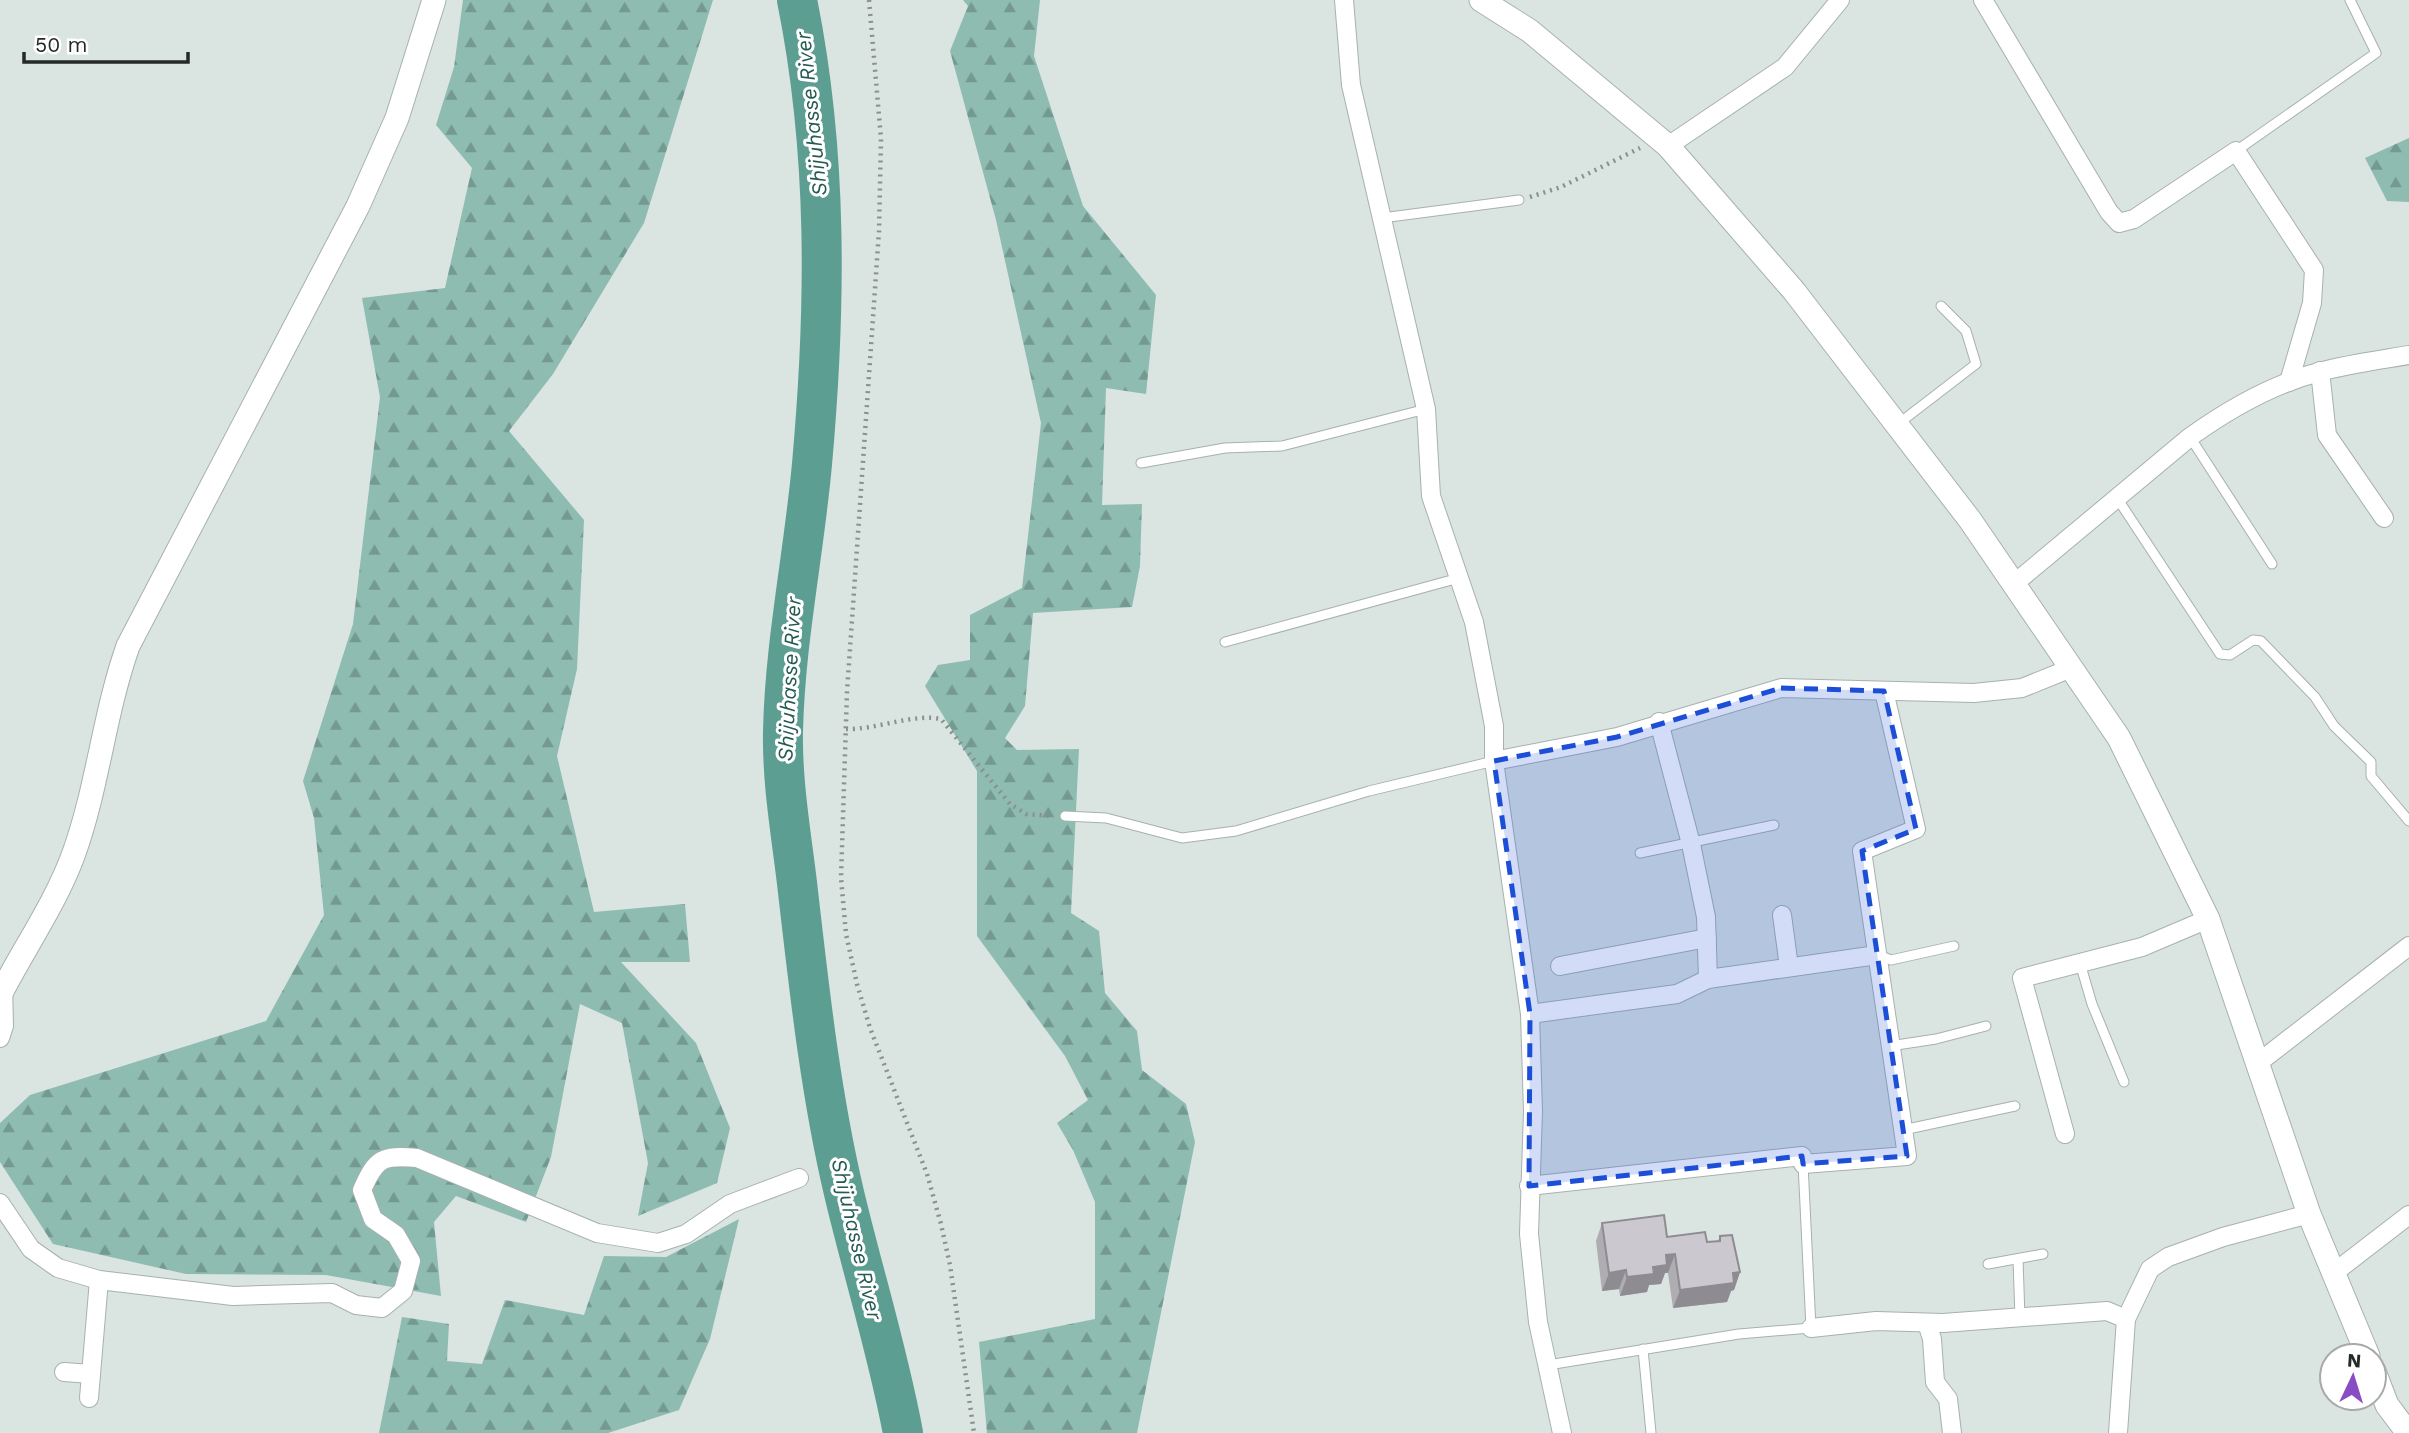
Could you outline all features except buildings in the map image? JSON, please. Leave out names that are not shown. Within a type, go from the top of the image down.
[{"type":"street","points":[[0,1038],[4,1027],[2,987],[68,869],[85,813],[113,690],[128,646],[363,195],[397,118],[434,0]]},
{"type":"street","points":[[1344,0],[1352,85],[1380,219],[1426,409],[1431,496],[1474,622],[1494,726],[1494,761],[1530,1014],[1533,1111],[1529,1234],[1538,1322],[1562,1433]]},
{"type":"street","points":[[1481,0],[1530,31],[1663,143],[1794,291],[2015,583],[2069,669],[2119,738],[2208,919],[2309,1214],[2362,1342]]},
{"type":"street","points":[[1663,143],[1785,67],[1840,0]]},
{"type":"street","points":[[1983,0],[2109,212],[2119,223],[2134,219],[2236,151],[2314,270],[2312,303],[2289,382]]},
{"type":"street","points":[[2015,583],[2190,437],[2221,415],[2289,382],[2320,372],[2409,355]]},
{"type":"street","points":[[2320,372],[2327,435],[2384,518]]},
{"type":"street","points":[[1494,761],[1617,737],[1659,722],[1781,688],[1942,694],[2022,688],[2069,669]]},
{"type":"street","points":[[1529,1186],[1802,1156],[1803,1164],[1907,1156],[1862,851],[1916,829],[1884,691]]},
{"type":"street","points":[[1659,722],[1691,844],[1707,938],[1708,979]]},
{"type":"street","points":[[1782,915],[1789,967]]},
{"type":"street","points":[[2065,1134],[2022,978],[2142,947],[2208,919]]},
{"type":"street","points":[[1560,966],[1707,938]]},
{"type":"street","points":[[2258,1063],[2407,951]]},
{"type":"street","points":[[1530,1014],[1677,994],[1708,979],[1877,955]]},
{"type":"street","points":[[0,1203],[31,1249],[58,1268],[99,1280],[233,1296],[332,1293],[356,1305],[382,1308],[403,1292],[411,1261],[396,1235],[373,1219],[362,1190],[373,1165],[391,1156],[416,1158],[597,1233],[658,1243],[686,1234],[730,1204],[799,1178]]},
{"type":"street","points":[[2118,1433],[2126,1319],[2150,1269],[2168,1257],[2223,1237],[2309,1214]]},
{"type":"street","points":[[2335,1272],[2409,1215]]},
{"type":"street","points":[[89,1398],[99,1280]]},
{"type":"street","points":[[1811,1328],[1876,1321],[2020,1318],[2107,1311],[2126,1319]]},
{"type":"street","points":[[1927,1322],[1932,1339],[1936,1382],[1948,1399],[1952,1433]]},
{"type":"street","points":[[64,1372],[91,1374]]},
{"type":"street","points":[[2388,1405],[2408,1433]]},
{"type":"lane","points":[[2236,151],[2376,53],[2350,0]]},
{"type":"lane","points":[[1380,219],[1519,200]]},
{"type":"lane","points":[[1896,425],[1976,364],[1966,331],[1941,306]]},
{"type":"lane","points":[[1140,463],[1225,448],[1282,446],[1426,409]]},
{"type":"lane","points":[[2190,437],[2272,564]]},
{"type":"lane","points":[[2117,498],[2220,654],[2230,654],[2253,640],[2261,641],[2315,697],[2334,726],[2371,762],[2371,776],[2409,821]]},
{"type":"lane","points":[[1225,642],[1459,578]]},
{"type":"lane","points":[[1065,816],[1106,818],[1182,838],[1223,833],[1369,791],[1494,761]]},
{"type":"lane","points":[[1640,853],[1774,825]]},
{"type":"lane","points":[[1877,955],[1891,960],[1954,946]]},
{"type":"lane","points":[[2080,963],[2092,1004],[2124,1082]]},
{"type":"lane","points":[[1890,1046],[1936,1039],[1986,1026]]},
{"type":"lane","points":[[1903,1130],[2015,1106]]},
{"type":"lane","points":[[1548,1365],[1643,1349],[1811,1328],[1803,1164]]},
{"type":"lane","points":[[1988,1264],[2043,1254]]},
{"type":"lane","points":[[2018,1259],[2020,1318]]},
{"type":"lane","points":[[1643,1349],[1651,1433]]},
{"type":"path","points":[[869,0],[881,139],[879,231],[846,729],[842,878],[846,934],[870,1028],[927,1174],[941,1224],[950,1265],[974,1433]]},
{"type":"path","points":[[1519,200],[1561,187],[1663,143]]},
{"type":"path","points":[[846,729],[913,721],[928,716],[941,719],[1010,804],[1026,814],[1065,816]]},
{"type":"highlighted area","points":[[1781,688],[1884,691],[1916,829],[1862,851],[1907,1156],[1803,1164],[1802,1156],[1529,1186],[1530,1014],[1494,761],[1617,737]]},
{"type":"green space","points":[[463,0],[713,0],[644,223],[553,374],[509,431],[584,520],[577,669],[557,756],[594,912],[685,904],[690,962],[621,962],[696,1043],[730,1128],[717,1183],[638,1216],[648,1163],[622,1023],[580,1004],[551,1157],[526,1222],[456,1196],[434,1222],[441,1296],[326,1275],[186,1274],[53,1244],[0,1162],[0,1123],[30,1095],[266,1021],[324,915],[314,818],[303,781],[353,624],[380,397],[362,298],[445,288],[472,168],[436,125],[454,67]]},
{"type":"green space","points":[[963,0],[1040,0],[1034,56],[1083,206],[1156,295],[1146,394],[1106,388],[1102,505],[1142,504],[1140,566],[1132,607],[1033,613],[1025,706],[1005,738],[1017,750],[1079,749],[1071,913],[1099,931],[1105,993],[1137,1031],[1142,1070],[1186,1104],[1195,1142],[1137,1433],[987,1433],[979,1342],[1095,1319],[1095,1202],[1073,1150],[1057,1123],[1088,1100],[1065,1056],[977,936],[977,771],[925,686],[938,665],[970,660],[970,615],[1022,588],[1041,423],[996,220],[950,51],[968,6]]},
{"type":"green space","points":[[2409,138],[2409,202],[2387,201],[2365,158]]},
{"type":"green space","points":[[739,1219],[710,1339],[679,1410],[608,1433],[379,1433],[402,1317],[449,1324],[447,1361],[482,1364],[505,1300],[584,1315],[604,1256],[666,1257]]},
{"type":"waterway","name":"Shijuhasse River","points":[[797,0],[814,115],[819,173],[822,289],[812,464],[784,697],[784,769],[811,1000],[828,1116],[844,1193],[903,1433]]}]
